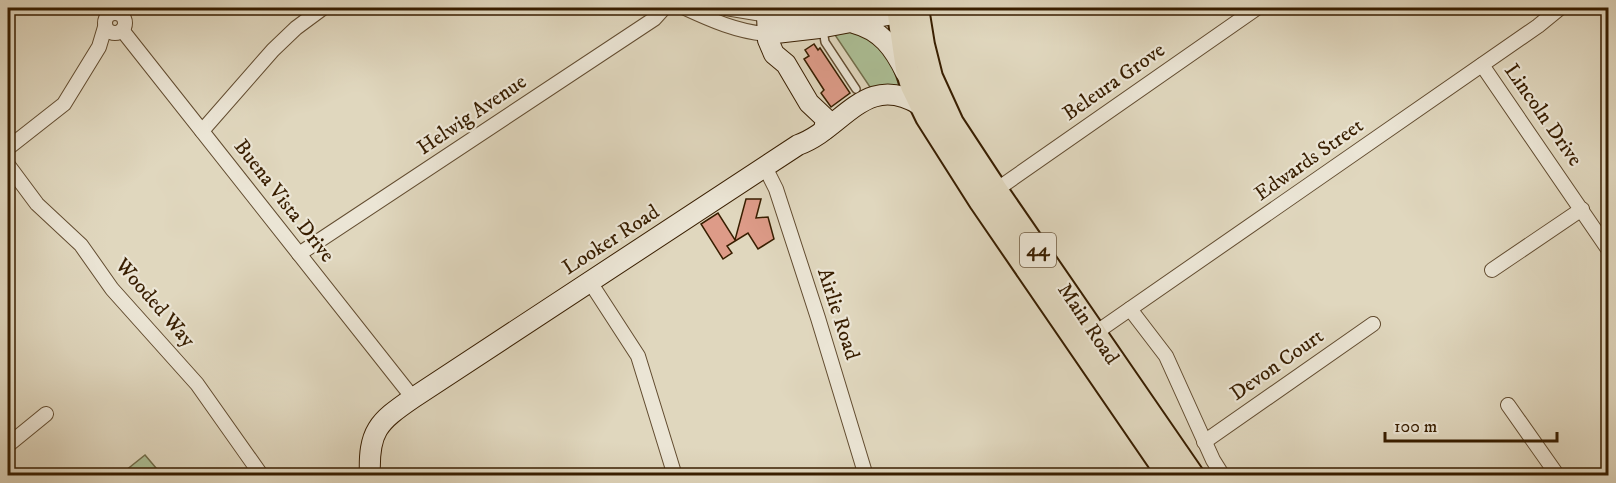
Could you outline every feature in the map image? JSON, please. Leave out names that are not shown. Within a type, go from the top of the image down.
[{"type":"main road","name":"Main Road","points":[[911,9],[936,89],[952,123],[996,190],[1169,476]]},
{"type":"main road","name":"Main Road","points":[[911,9],[903,51],[916,96],[981,202],[1192,476]]},
{"type":"street","points":[[202,131],[273,50],[322,8]]},
{"type":"street","name":"Helwig Avenue","points":[[299,254],[654,20],[664,8]]},
{"type":"street","points":[[685,8],[722,24],[757,33],[774,24],[825,15],[864,26],[878,33],[885,40],[902,64],[916,96]]},
{"type":"street","points":[[726,8],[774,24]]},
{"type":"street","name":"Beleura Grove","points":[[996,190],[1257,8]]},
{"type":"street","name":"Edwards Street","points":[[1087,339],[1550,18],[1560,8]]},
{"type":"street","points":[[853,22],[911,9]]},
{"type":"street","points":[[8,148],[64,104],[114,19]]},
{"type":"street","name":"Buena Vista Drive","points":[[114,19],[413,399]]},
{"type":"street","points":[[774,24],[786,64],[809,103],[826,119],[824,130]]},
{"type":"street","name":"Lincoln Drive","points":[[1482,65],[1608,249]]},
{"type":"street","name":"Looker Road","points":[[370,476],[369,454],[374,436],[382,422],[413,399],[824,130],[866,100],[882,93],[916,96]]},
{"type":"street","points":[[798,145],[810,121],[809,103]]},
{"type":"street","name":"Wooded Way","points":[[8,165],[38,204],[81,245],[112,289],[197,384],[262,476]]},
{"type":"street","name":"Airlie Road","points":[[765,167],[776,189],[866,476]]},
{"type":"street","points":[[1492,270],[1582,209]]},
{"type":"street","points":[[590,282],[638,356],[675,476]]},
{"type":"street","name":"Main Road","points":[[1130,309],[1166,356],[1204,442],[1223,476]]},
{"type":"street","name":"Devon Court","points":[[1204,442],[1373,324]]},
{"type":"street","points":[[1508,405],[1558,476]]},
{"type":"street","points":[[8,446],[46,414]]},
{"type":"lane","points":[[825,15],[825,42],[856,89]]},
{"type":"green space","points":[[862,30],[889,57],[900,88],[872,90],[833,32]]},
{"type":"green space","points":[[145,455],[162,475],[120,475]]},
{"type":"building","points":[[814,44],[818,50],[820,48],[850,93],[831,107],[821,93],[824,90],[804,59],[809,56],[805,50]]},
{"type":"building","points":[[746,199],[761,199],[756,218],[768,217],[774,239],[758,249],[748,233],[727,246],[732,253],[723,259],[701,224],[718,213],[735,240]]}]
